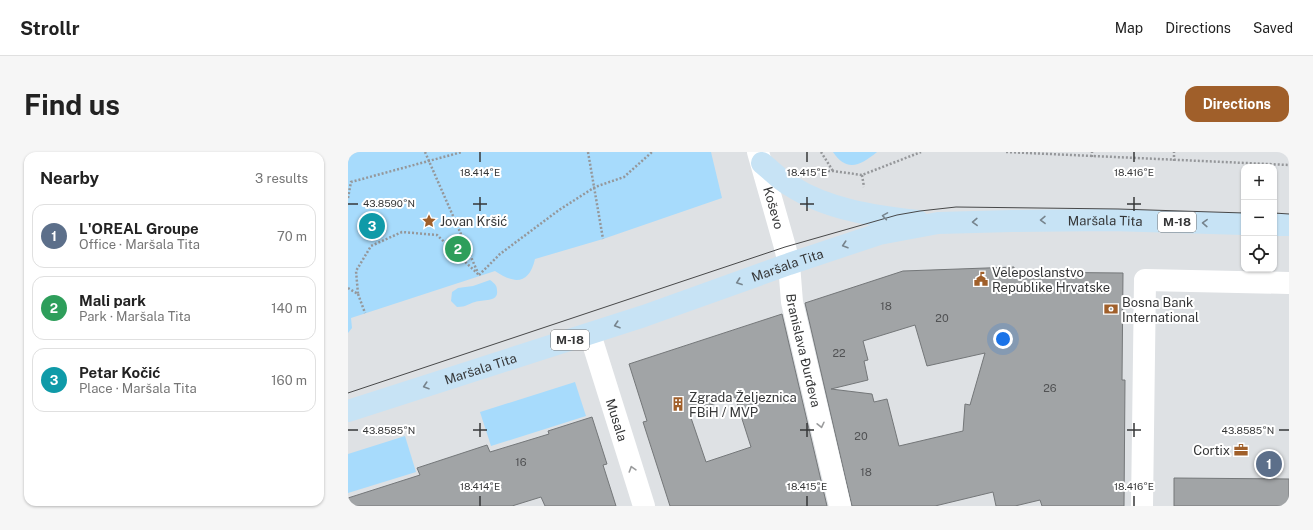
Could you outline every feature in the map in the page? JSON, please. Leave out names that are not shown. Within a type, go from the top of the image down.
[{"type":"main road","points":[[760,157],[790,186],[817,200],[844,209],[938,223]]},
{"type":"main road","name":"Maršala Tita","points":[[348,411],[590,334],[879,234],[938,223],[1110,220],[1241,224]]},
{"type":"main road","points":[[1277,225],[1289,225]]},
{"type":"street","name":"Koševo","points":[[760,157],[789,264]]},
{"type":"street","name":"Branislava Đurđeva","points":[[789,264],[792,302],[840,506]]},
{"type":"street","points":[[1142,506],[1145,280],[1289,283]]},
{"type":"street","name":"Musala","points":[[590,334],[644,506]]},
{"type":"path","points":[[425,152],[479,275]]},
{"type":"path","points":[[348,198],[351,182],[462,152]]},
{"type":"path","points":[[588,152],[603,239]]},
{"type":"path","points":[[479,275],[500,254],[559,210],[595,187],[624,177],[652,152]]},
{"type":"path","points":[[821,152],[833,171]]},
{"type":"path","points":[[820,171],[833,171],[862,175],[921,152]]},
{"type":"path","points":[[1006,152],[1174,161],[1289,165]]},
{"type":"path","points":[[1092,152],[1092,157]]},
{"type":"path","points":[[1174,152],[1174,161]]},
{"type":"path","points":[[862,175],[864,187]]},
{"type":"path","points":[[365,313],[358,294],[356,271],[371,246],[402,232],[437,235],[479,275]]},
{"type":"path","points":[[348,288],[358,294]]},
{"type":"shaded area","points":[[348,152],[711,152],[722,198],[603,239],[535,259],[529,274],[520,280],[508,278],[495,271],[351,318],[352,328],[348,333]]},
{"type":"shaded area","points":[[833,152],[877,152],[860,163],[849,165],[838,159]]},
{"type":"shaded area","points":[[490,280],[497,288],[497,294],[493,299],[478,301],[460,307],[457,307],[451,301],[452,292],[458,288],[473,286]]},
{"type":"shaded area","points":[[575,382],[586,416],[491,446],[480,412]]},
{"type":"shaded area","points":[[405,436],[416,472],[348,493],[348,454]]},
{"type":"building","points":[[1014,267],[1014,272],[1123,273],[1122,380],[1125,380],[1124,506],[1042,506],[1040,500],[1015,506],[996,506],[993,492],[935,506],[852,506],[805,303],[903,271]],"holes":[[[915,325],[927,366],[985,353],[970,405],[965,404],[963,431],[899,446],[887,399],[874,402],[872,394],[831,389],[868,380],[864,361],[868,360],[863,341]]]},
{"type":"building","name":"Zgrada Željeznica FBiH / MVP","points":[[782,314],[827,506],[670,506],[643,422],[647,421],[629,364]],"holes":[[[735,397],[751,447],[706,462],[689,412]]]},
{"type":"building","points":[[592,417],[607,464],[603,465],[616,506],[545,506],[541,497],[512,506],[348,506],[348,498],[420,475],[417,468],[487,445],[490,452],[549,434],[548,431]]},
{"type":"building","points":[[1174,478],[1289,479],[1289,506],[1174,506]]},
{"type":"tram line","points":[[348,393],[785,247],[897,215],[956,207],[1118,209],[1241,213]]},
{"type":"tram line","points":[[1277,213],[1289,214]]},
{"type":"place","name":"Jovan Kršić","points":[[429,221]]},
{"type":"place","name":"Petar Kočić","points":[[372,226]]},
{"type":"place","name":"Mali park","points":[[458,249]]},
{"type":"place","name":"Veleposlanstvo Republike Hrvatske","points":[[981,279]]},
{"type":"place","name":"Bosna Bank International","points":[[1111,309]]},
{"type":"place","name":"Zgrada Željeznica FBiH / MVP","points":[[678,404]]},
{"type":"place","name":"Cortix","points":[[1241,450]]},
{"type":"place","name":"L'OREAL Groupe","points":[[1269,464]]}]
